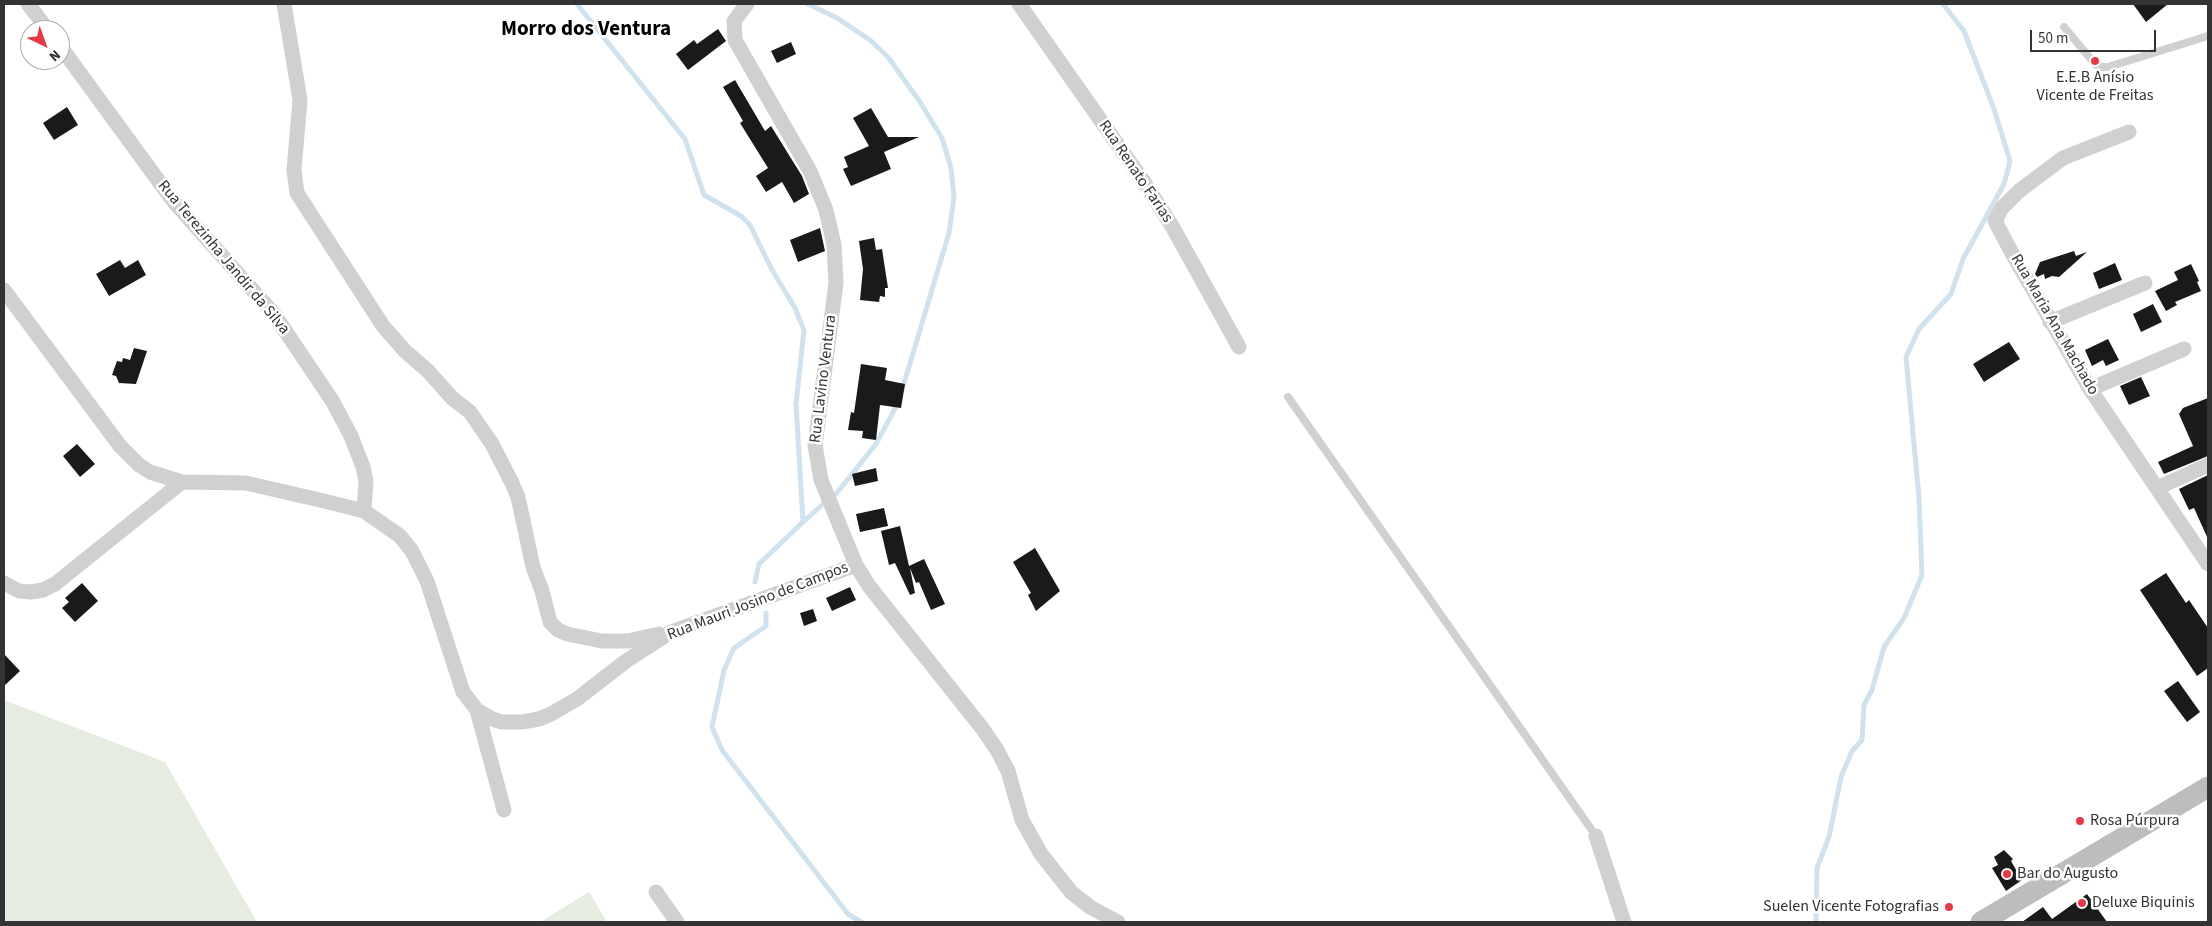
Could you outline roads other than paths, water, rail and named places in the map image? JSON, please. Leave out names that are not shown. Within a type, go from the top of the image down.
[{"type":"main road","points":[[1981,922],[2208,787]]},
{"type":"street","points":[[28,4],[40,20]]},
{"type":"street","points":[[284,4],[300,100],[294,162],[297,193],[383,326],[452,398],[470,412],[492,444],[518,497],[532,567],[542,591],[550,622],[567,634],[610,642],[628,642],[671,632]]},
{"type":"street","name":"Rua Lavino Ventura","points":[[747,4],[734,21],[735,40],[810,171],[826,210],[832,234],[836,260],[836,284],[815,453],[821,480],[856,565],[869,586],[990,739],[1008,771],[1017,806],[1026,830],[1051,868],[1079,899],[1100,914],[1118,922]]},
{"type":"street","name":"Rua Renato Farias","points":[[1018,4],[1144,182],[1172,226],[1239,347]]},
{"type":"street","name":"Rua Terezinha Jandir da Silva","points":[[70,60],[174,202],[274,314],[333,402],[351,436],[363,467],[366,481],[364,511]]},
{"type":"street","name":"Rua Maria Ana Machado","points":[[2129,132],[2063,158],[2018,190],[1998,214],[1996,222],[2050,322],[2090,389],[2208,564]]},
{"type":"street","points":[[2050,322],[2145,283]]},
{"type":"street","name":"Rua Mauri Josino de Campos","points":[[4,290],[112,436],[129,456],[150,472],[182,482],[228,482],[263,486],[364,511],[400,536],[412,551],[427,581],[461,687],[470,704],[485,716],[502,722],[522,722],[539,719],[577,699],[626,661],[671,632],[856,565]]},
{"type":"street","points":[[2090,389],[2184,349]]},
{"type":"street","points":[[2157,488],[2208,465]]},
{"type":"street","points":[[4,583],[19,591],[31,592],[43,590],[55,584],[182,482]]},
{"type":"street","points":[[477,710],[504,810]]},
{"type":"street","points":[[1596,836],[1624,922]]},
{"type":"street","points":[[656,892],[677,922]]},
{"type":"lane","points":[[2064,27],[2100,67],[2108,67],[2208,36]]},
{"type":"lane","points":[[1288,396],[1596,836]]},
{"type":"waterway","points":[[577,4],[685,139],[704,195],[741,216],[750,225],[771,268],[795,308],[804,330],[796,404],[803,522],[759,564],[755,582]]},
{"type":"waterway","points":[[808,4],[837,18],[870,40],[888,57],[920,102],[942,138],[951,168],[954,197],[949,233],[902,390]]},
{"type":"waterway","points":[[1816,922],[1817,868],[1829,837],[1841,777],[1852,751],[1862,740],[1864,705],[1872,690],[1884,647],[1904,618],[1922,575],[1919,498],[1906,357],[1919,329],[1951,294],[1963,259],[2004,184],[2010,161],[1994,109],[1964,31],[1943,4]]},
{"type":"waterway","points":[[836,494],[876,444],[898,403]]},
{"type":"waterway","points":[[803,522],[823,504]]},
{"type":"waterway","points":[[766,613],[766,626],[734,648],[724,670],[712,727],[722,750],[848,914],[861,922]]},
{"type":"place","name":"E.E.B Anísio Vicente de Freitas","points":[[2095,61]]},
{"type":"place","name":"Rosa Púrpura","points":[[2080,821]]},
{"type":"place","name":"Bar do Augusto","points":[[2007,874]]},
{"type":"place","name":"Deluxe Biquinis","points":[[2082,903]]},
{"type":"place","name":"Suelen Vicente Fotografias","points":[[1949,907]]},
{"type":"district","name":"Morro dos Ventura","points":[[586,30]]}]
